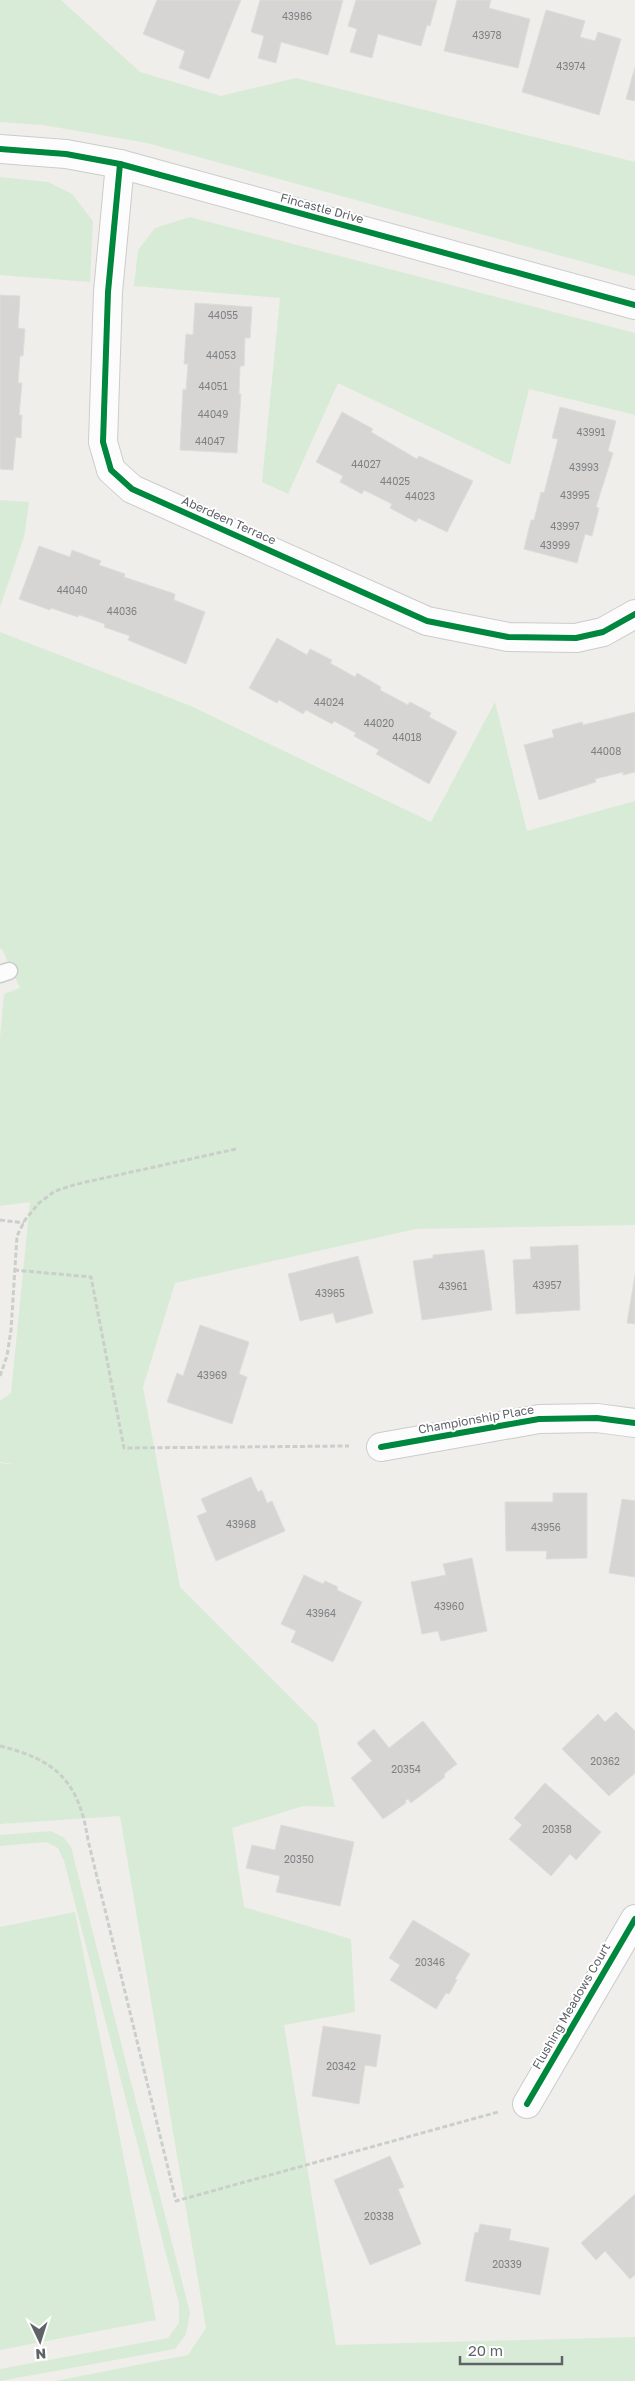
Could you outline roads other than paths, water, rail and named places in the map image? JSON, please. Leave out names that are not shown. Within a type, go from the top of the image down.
[{"type":"street","name":"Fincastle Drive","points":[[0,148],[66,154],[120,164],[635,305]]},
{"type":"street","name":"Aberdeen Terrace","points":[[120,164],[108,292],[104,442],[111,470],[132,489],[427,621],[508,637],[576,638],[603,632],[635,614]]},
{"type":"street","name":"Championship Place","points":[[381,1447],[539,1419],[597,1418],[635,1423]]},
{"type":"street","name":"Flushing Meadows Court","points":[[527,2104],[635,1919]]}]
